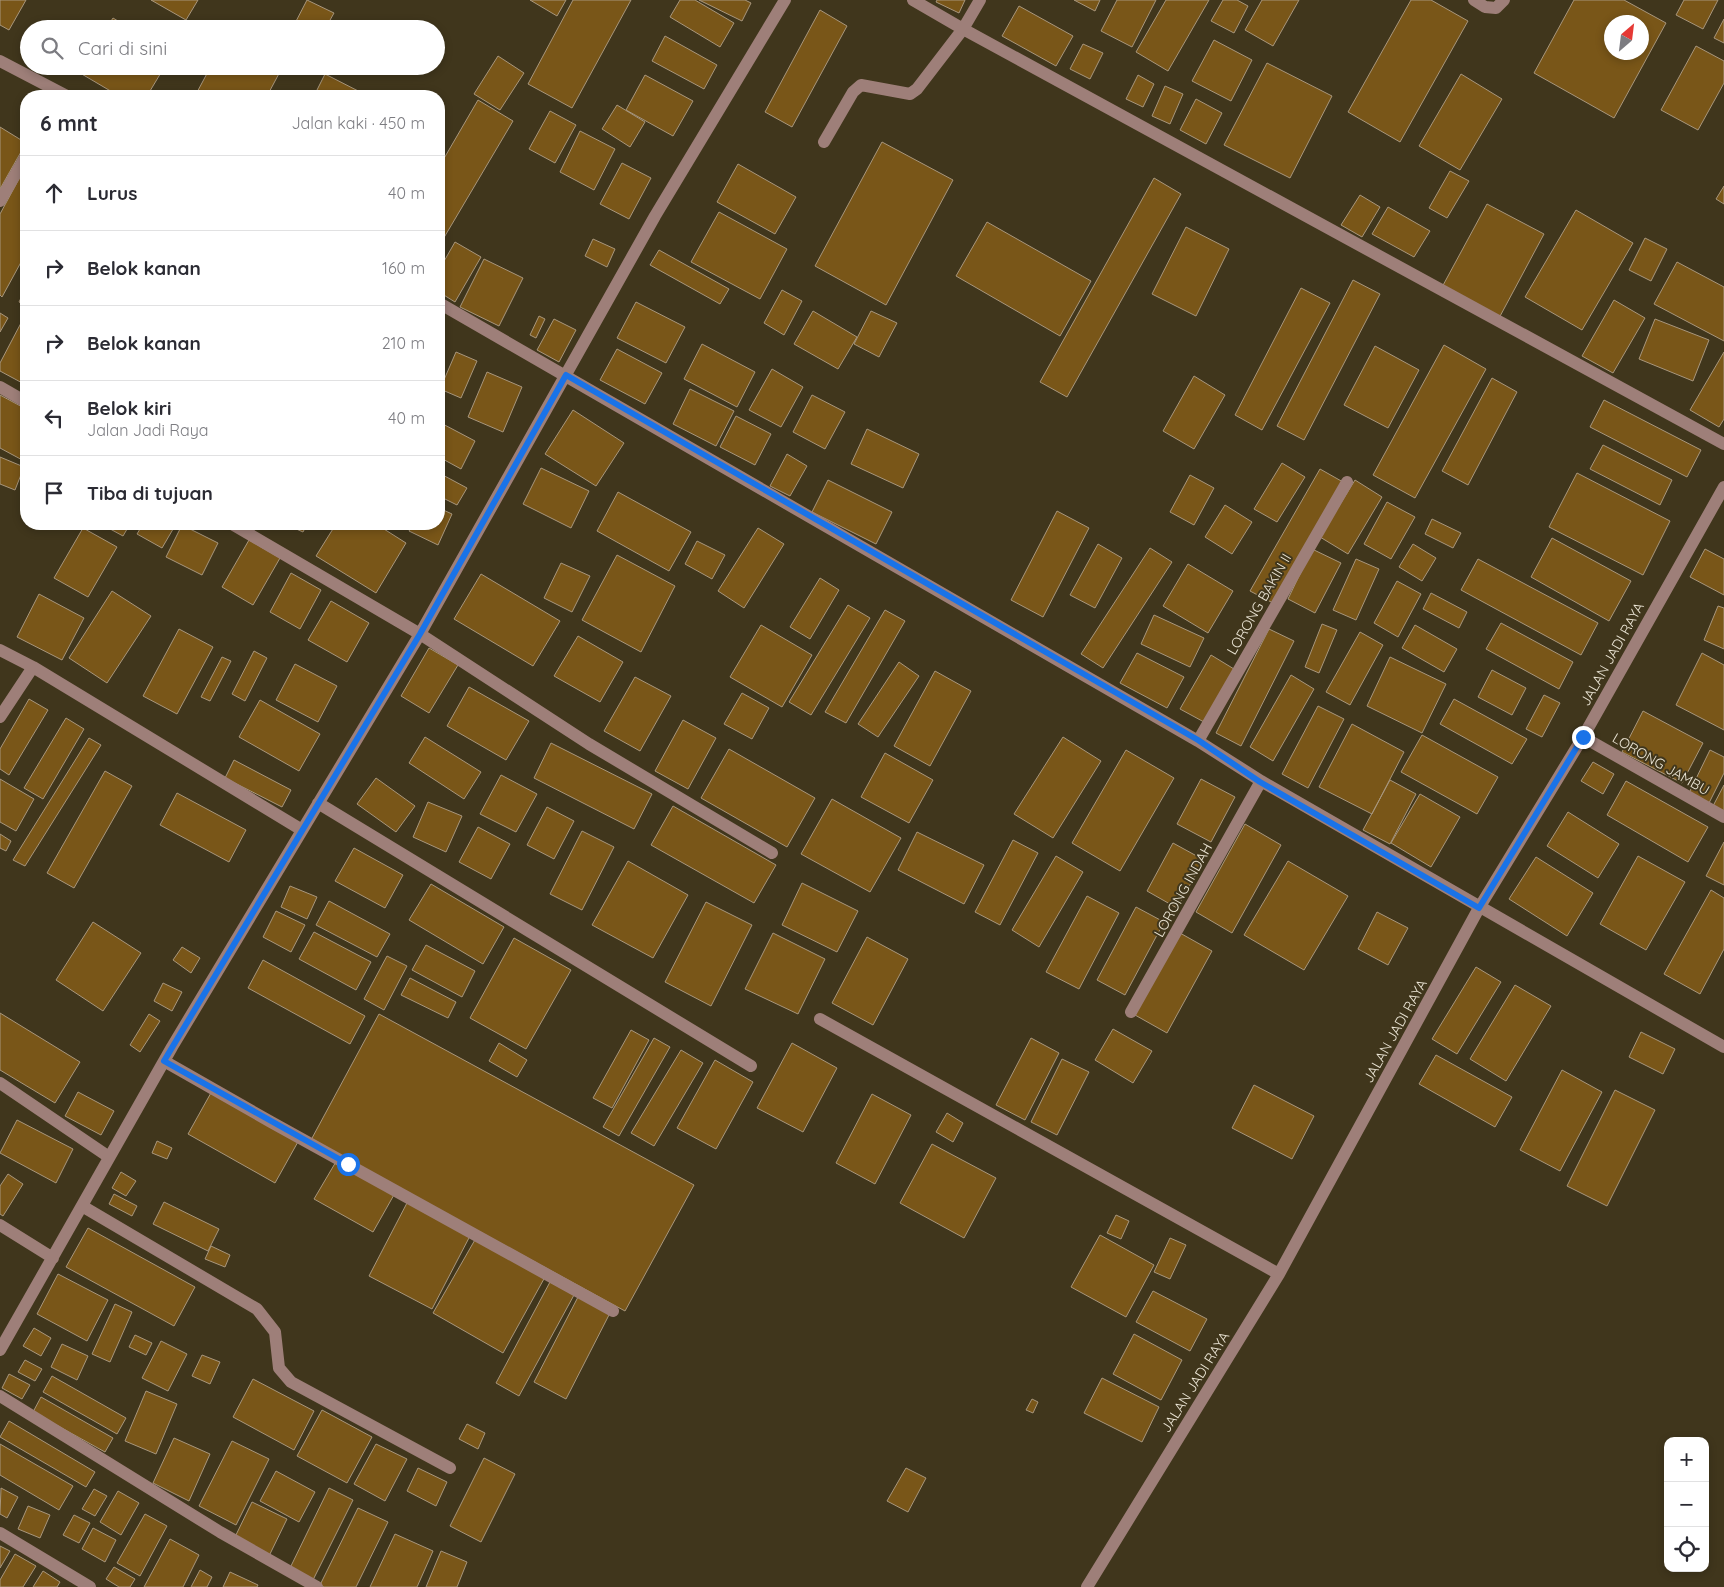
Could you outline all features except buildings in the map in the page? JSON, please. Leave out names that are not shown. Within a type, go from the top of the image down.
[{"type":"street","points":[[0,1350],[164,1061],[420,634],[655,216],[785,0]]},
{"type":"street","points":[[914,0],[963,29],[1724,444]]},
{"type":"street","points":[[824,142],[853,92],[862,85],[910,94],[917,89],[963,29],[980,0]]},
{"type":"street","points":[[1474,0],[1485,6],[1496,8],[1504,0]]},
{"type":"street","points":[[0,61],[20,72]]},
{"type":"street","points":[[26,75],[53,90]]},
{"type":"street","points":[[0,201],[20,166]]},
{"type":"street","points":[[445,305],[1198,740],[1260,782],[1724,1047]]},
{"type":"street","points":[[0,387],[20,399]]},
{"type":"street","name":"LORONG BAKIN II","points":[[1198,740],[1347,482]]},
{"type":"street","name":"JALAN JADI RAYA","points":[[1087,1587],[1279,1274],[1479,908],[1583,737],[1724,487]]},
{"type":"street","points":[[242,530],[420,634],[589,744],[772,853]]},
{"type":"street","points":[[0,650],[33,667],[302,830]]},
{"type":"street","points":[[0,717],[33,667]]},
{"type":"street","name":"LORONG JAMBU","points":[[1583,737],[1724,817]]},
{"type":"street","name":"LORONG INDAH","points":[[1132,1012],[1260,782]]},
{"type":"street","points":[[318,803],[751,1066]]},
{"type":"street","points":[[820,1019],[1279,1274]]},
{"type":"street","points":[[164,1061],[613,1311]]},
{"type":"street","points":[[0,1083],[109,1157]]},
{"type":"street","points":[[82,1206],[257,1309],[275,1332],[280,1368],[291,1382],[450,1468]]},
{"type":"street","points":[[0,1224],[53,1258]]},
{"type":"street","points":[[0,1396],[220,1532],[317,1587]]},
{"type":"street","points":[[0,1533],[90,1587]]},
{"type":"route","points":[[348,1164],[164,1061],[420,634],[566,375],[1198,740],[1260,782],[1479,908],[1583,737]]}]
